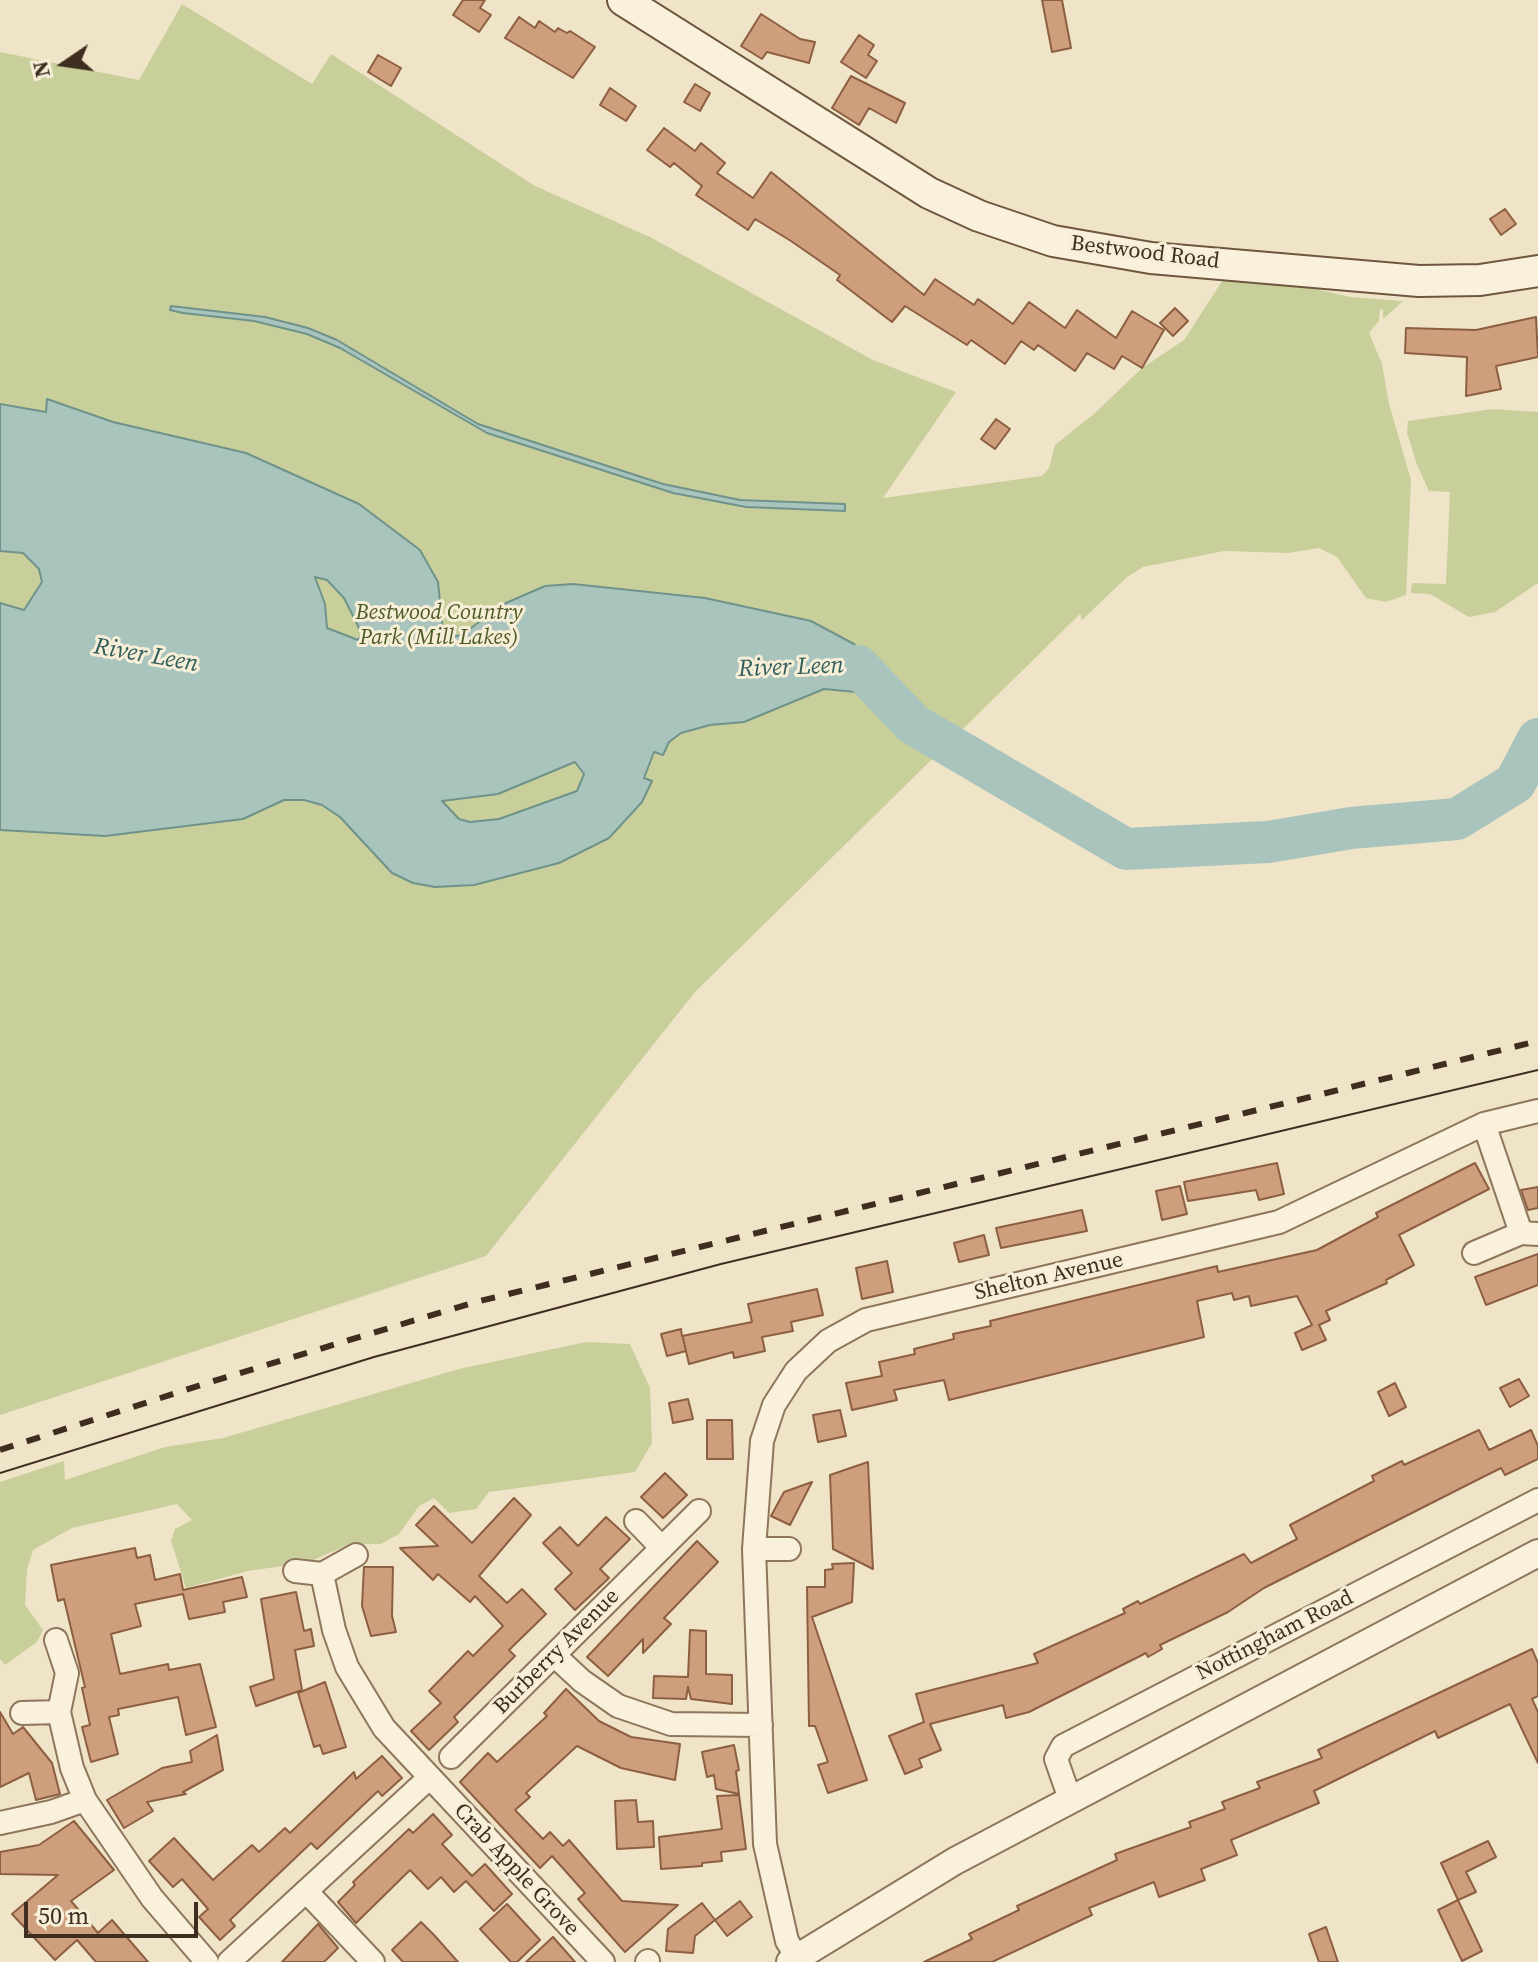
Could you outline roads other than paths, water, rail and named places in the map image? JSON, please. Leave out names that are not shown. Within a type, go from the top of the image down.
[{"type":"main road","name":"Bestwood Road","points":[[623,0],[917,187],[979,216],[1053,241],[1151,258],[1419,281],[1480,280],[1538,271]]},
{"type":"street","name":"Shelton Avenue","points":[[794,1960],[765,1844],[754,1549],[762,1441],[774,1405],[796,1371],[828,1341],[866,1320],[1279,1222],[1484,1124],[1538,1111]]},
{"type":"street","points":[[1474,1253],[1529,1234],[1484,1124]]},
{"type":"street","name":"Nottingham Road","points":[[1070,1799],[1056,1759],[1063,1746],[1538,1500]]},
{"type":"street","name":"Burberry Avenue","points":[[451,1757],[699,1511]]},
{"type":"street","points":[[636,1521],[662,1548]]},
{"type":"street","points":[[754,1549],[789,1549]]},
{"type":"street","points":[[794,1960],[881,1903],[1070,1799],[1538,1553]]},
{"type":"street","points":[[295,1571],[322,1574],[356,1555]]},
{"type":"street","name":"Crab Apple Grove","points":[[322,1574],[334,1630],[347,1667],[384,1728],[603,1962]]},
{"type":"street","points":[[56,1640],[67,1673],[59,1712],[72,1768],[85,1800],[152,1898],[207,1962]]},
{"type":"street","points":[[554,1655],[582,1681],[618,1706],[671,1724],[761,1725]]},
{"type":"street","points":[[22,1713],[59,1712]]},
{"type":"street","points":[[229,1962],[429,1778]]},
{"type":"street","points":[[0,1823],[51,1812],[85,1800]]},
{"type":"street","points":[[306,1891],[373,1962]]},
{"type":"water","points":[[171,306],[265,317],[308,328],[337,340],[478,424],[663,484],[740,500],[845,504],[845,511],[746,507],[673,493],[487,433],[340,348],[307,334],[254,321],[183,313],[170,310]]},
{"type":"water","points":[[47,399],[113,422],[246,453],[359,504],[420,550],[438,582],[443,631],[451,637],[461,635],[506,603],[545,586],[573,584],[705,598],[811,621],[854,644],[899,686],[876,713],[856,692],[824,689],[744,722],[710,725],[681,733],[669,742],[663,755],[654,752],[644,778],[652,781],[642,802],[609,838],[559,863],[474,885],[435,887],[413,883],[392,873],[340,817],[322,805],[304,800],[284,800],[243,819],[105,836],[0,830],[0,603],[24,610],[42,582],[39,569],[23,553],[0,551],[0,404],[46,412]],"holes":[[[315,577],[327,580],[344,598],[362,634],[358,640],[327,628],[325,604]],[[575,762],[584,774],[577,791],[499,819],[470,822],[459,819],[442,801],[498,794]]]},
{"type":"waterway","name":"River Leen","points":[[844,667],[858,666],[913,724],[1126,849],[1268,842],[1351,828],[1457,819],[1515,783],[1538,739]]},
{"type":"tram line","points":[[0,1473],[374,1357],[721,1264],[1538,1070]]},
{"type":"railway","points":[[0,1450],[207,1383],[472,1303],[1538,1041]]},
{"type":"park label","name":"Bestwood Country Park (Mill Lakes)","points":[[439,626]]}]
